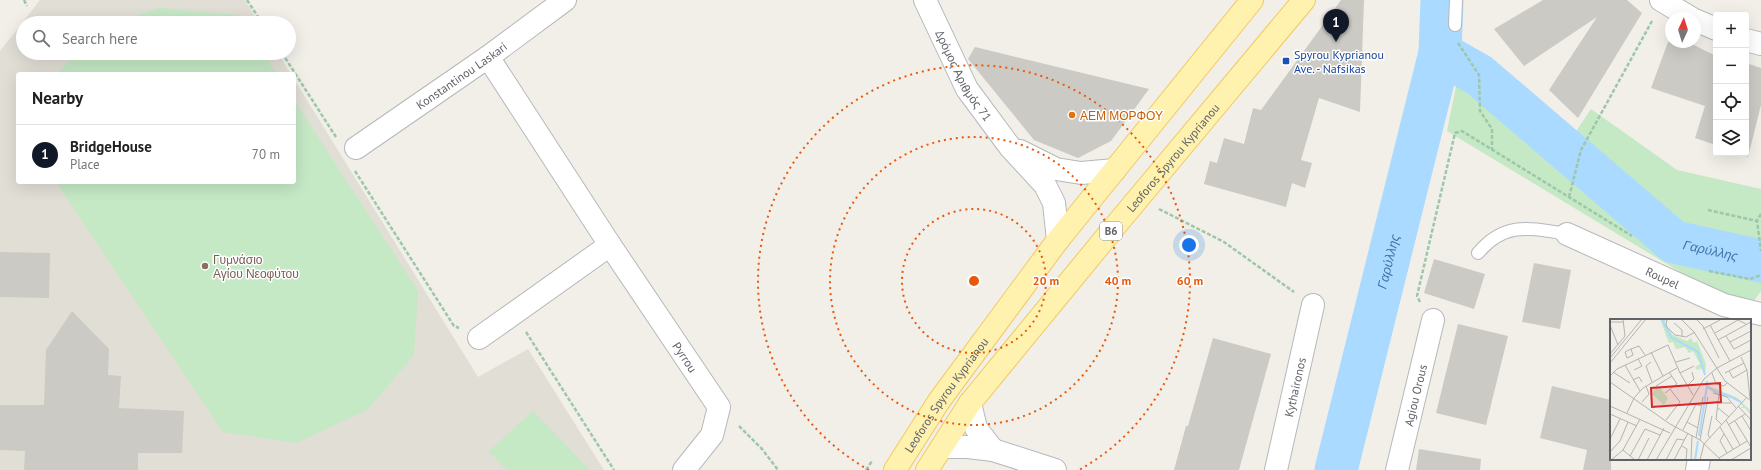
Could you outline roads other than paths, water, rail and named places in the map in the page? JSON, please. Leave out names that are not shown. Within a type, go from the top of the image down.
[{"type":"main road","name":"Leoforos Spyrou Kyprianou","points":[[895,470],[939,401],[1058,240],[1252,0]]},
{"type":"main road","name":"Leoforos Spyrou Kyprianou","points":[[927,470],[970,403],[1304,0]]},
{"type":"street","name":"Konstantinou Laskari","points":[[356,148],[488,57],[565,0]]},
{"type":"street","name":"Δρόμος Αριθμός 71","points":[[925,0],[967,89],[1010,147],[1045,185],[1054,203],[1058,240]]},
{"type":"street","points":[[1662,1],[1681,12]]},
{"type":"street","points":[[1701,23],[1713,28]]},
{"type":"street","points":[[1749,41],[1761,44]]},
{"type":"street","name":"Pyrrou","points":[[488,57],[610,245],[719,407],[712,436],[684,470]]},
{"type":"street","name":"Δρόμος Αριθμός 71","points":[[1010,147],[1056,169],[1081,173],[1115,170]]},
{"type":"street","name":"Roupel","points":[[1567,234],[1722,312],[1761,314]]},
{"type":"street","points":[[479,338],[610,245]]},
{"type":"street","name":"Kythaironos","points":[[1276,470],[1313,305]]},
{"type":"street","name":"Agiou Orous","points":[[1397,470],[1433,320]]},
{"type":"street","points":[[970,403],[976,428],[993,450]]},
{"type":"street","points":[[942,447],[968,447],[993,450],[1055,470]]},
{"type":"street","points":[[1697,470],[1699,460]]},
{"type":"lane","points":[[1455,25],[1456,0]]},
{"type":"lane","points":[[1478,253],[1488,242],[1506,231],[1533,229],[1567,234]]},
{"type":"waterway","name":"Γαρύλλης","points":[[1442,0],[1440,53],[1479,75],[1674,242],[1761,261]]},
{"type":"waterway","name":"Γαρύλλης","points":[[1336,470],[1440,53]]},
{"type":"place","name":"BridgeHouse","points":[[1336,42]]},
{"type":"place","name":"Spyrou Kyprianou Ave. - Nafsikas","points":[[1286,61]]},
{"type":"place","name":"ΑΕΜ ΜΟΡΦΟΥ","points":[[1072,115]]},
{"type":"place","name":"Γυμνάσιο Αγίου Νεοφύτου","points":[[205,266]]}]
